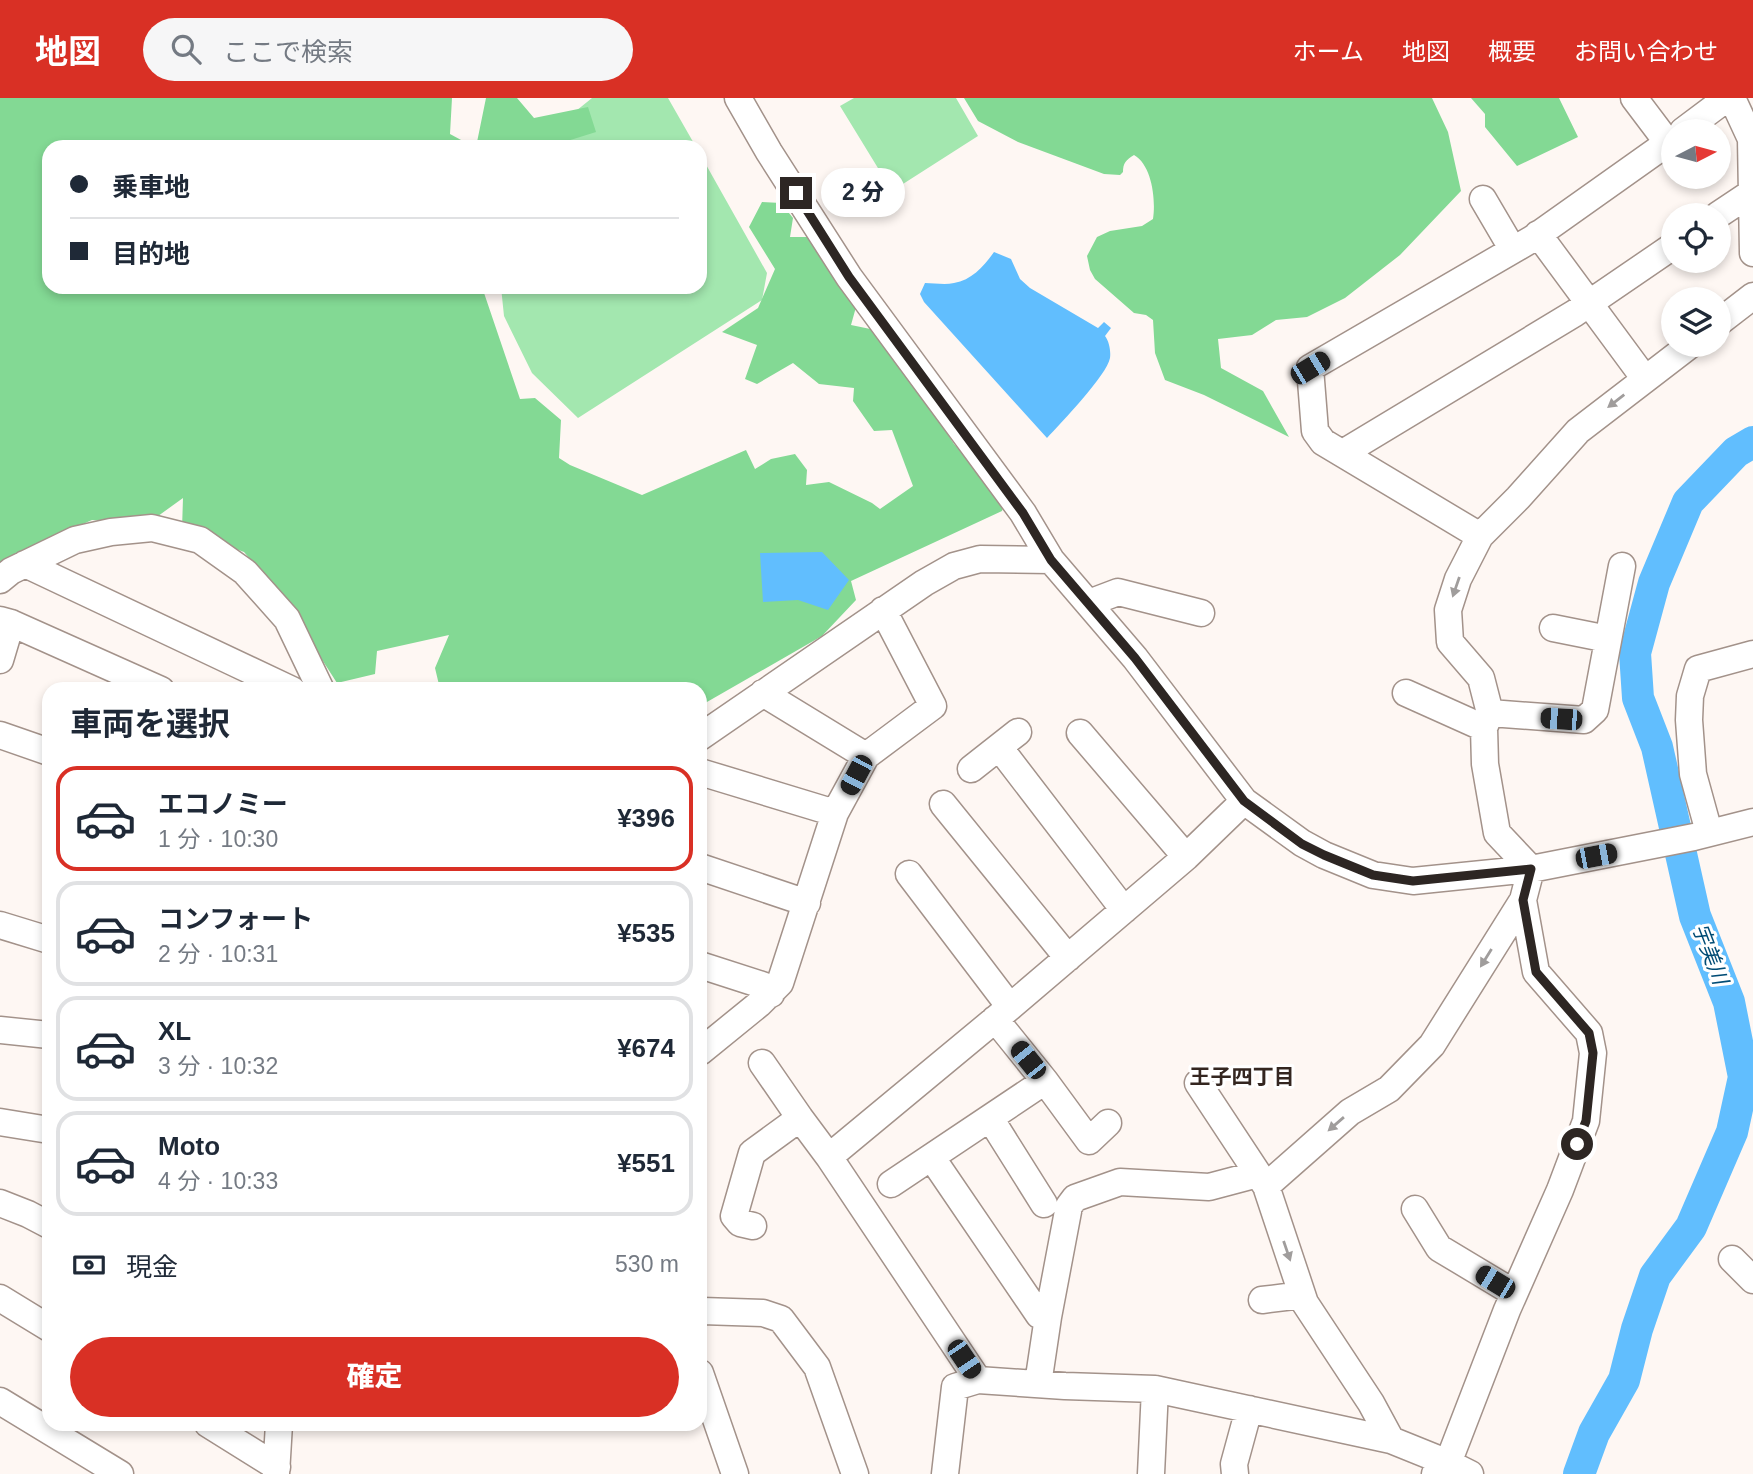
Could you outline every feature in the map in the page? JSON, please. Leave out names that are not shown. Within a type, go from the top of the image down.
[{"type":"street","points":[[738,98],[769,152],[849,277],[1023,513],[1051,560],[1135,658],[1244,801],[1302,844],[1373,875],[1413,881],[1531,869],[1753,822]]},
{"type":"street","points":[[1634,98],[1661,124]]},
{"type":"street","points":[[1701,119],[1730,98],[1751,139],[1753,253]]},
{"type":"street","points":[[1480,536],[1323,442],[1315,431],[1310,368],[1513,250],[1661,148]]},
{"type":"street","points":[[1731,206],[1751,193]]},
{"type":"street","points":[[1483,199],[1513,250]]},
{"type":"street","points":[[1538,234],[1645,379]]},
{"type":"street","points":[[1343,453],[1589,304],[1661,254]]},
{"type":"street","points":[[1731,313],[1753,296]]},
{"type":"street","points":[[1531,869],[1497,833],[1485,764],[1487,720],[1481,678],[1450,642],[1448,610],[1458,579],[1480,536],[1578,431],[1674,357]]},
{"type":"street","points":[[0,580],[11,571],[75,540],[111,532],[152,528],[200,540],[245,572],[287,619],[317,682]]},
{"type":"street","points":[[707,732],[883,610],[954,566],[980,559],[1051,560]]},
{"type":"street","points":[[25,564],[275,682]]},
{"type":"street","points":[[1406,693],[1487,720],[1584,720],[1595,710],[1622,566]]},
{"type":"street","points":[[1089,603],[1118,592],[1201,613]]},
{"type":"street","points":[[707,1046],[771,994],[780,983],[835,813],[866,756],[933,706],[883,610]]},
{"type":"street","points":[[0,660],[5,622],[143,682]]},
{"type":"street","points":[[1553,628],[1608,639]]},
{"type":"street","points":[[1702,834],[1693,774],[1690,696],[1698,669],[1753,654]]},
{"type":"street","points":[[763,693],[866,756]]},
{"type":"street","points":[[1080,733],[1186,857]]},
{"type":"street","points":[[0,735],[42,750]]},
{"type":"street","points":[[971,769],[1008,739],[1124,910]]},
{"type":"street","points":[[707,774],[835,813]]},
{"type":"street","points":[[829,1157],[1186,857],[1244,801]]},
{"type":"street","points":[[943,804],[1068,958]]},
{"type":"street","points":[[707,869],[807,903]]},
{"type":"street","points":[[1038,1384],[1069,1206],[1074,1198],[1120,1182],[1209,1187],[1262,1180],[1350,1112],[1389,1089],[1432,1045],[1523,900],[1531,869]]},
{"type":"street","points":[[909,874],[1003,1013],[1045,1081],[1089,1141],[1108,1123]]},
{"type":"street","points":[[945,1474],[955,1387],[978,1380],[1155,1390],[1391,1440],[1451,1470],[1514,1293],[1560,1190],[1586,1121],[1593,1053],[1589,1033],[1536,972],[1523,900]]},
{"type":"street","points":[[0,925],[42,938]]},
{"type":"street","points":[[707,967],[765,986],[771,994]]},
{"type":"street","points":[[0,1030],[42,1034]]},
{"type":"street","points":[[762,1063],[829,1157],[978,1380]]},
{"type":"street","points":[[891,1184],[1045,1081]]},
{"type":"street","points":[[1198,1083],[1262,1180],[1305,1303],[1371,1404],[1391,1440]]},
{"type":"street","points":[[753,1226],[740,1223],[734,1216],[752,1153],[800,1118]]},
{"type":"street","points":[[989,1118],[1044,1204]]},
{"type":"street","points":[[0,1122],[42,1128]]},
{"type":"street","points":[[932,1158],[1039,1315],[1048,1317]]},
{"type":"street","points":[[0,1203],[42,1221]]},
{"type":"street","points":[[1415,1209],[1439,1248],[1514,1293]]},
{"type":"street","points":[[1732,1259],[1753,1280]]},
{"type":"street","points":[[1262,1300],[1302,1295]]},
{"type":"street","points":[[0,1298],[42,1324]]},
{"type":"street","points":[[707,1311],[764,1313],[781,1319],[817,1367],[855,1474]]},
{"type":"street","points":[[1151,1474],[1155,1390]]},
{"type":"street","points":[[707,1393],[735,1474]]},
{"type":"street","points":[[0,1401],[42,1427]]},
{"type":"street","points":[[1235,1474],[1234,1464],[1249,1409]]},
{"type":"street","points":[[49,1431],[120,1474]]},
{"type":"street","points":[[218,1431],[277,1470]]},
{"type":"street","points":[[277,1470],[279,1431]]},
{"type":"green space","points":[[0,98],[452,98],[450,134],[461,140],[42,140],[42,294],[484,294],[520,399],[535,398],[561,420],[559,458],[570,465],[642,495],[746,450],[755,469],[771,459],[795,454],[807,470],[806,485],[829,482],[880,509],[913,486],[892,430],[874,431],[853,401],[854,388],[819,384],[793,363],[757,384],[745,379],[757,345],[722,332],[758,308],[775,269],[749,227],[762,202],[781,203],[793,218],[790,237],[808,237],[858,300],[851,325],[880,331],[954,444],[983,476],[1011,485],[1002,511],[851,581],[856,600],[822,636],[707,702],[707,682],[438,682],[435,668],[449,635],[377,651],[375,674],[336,682],[278,591],[244,552],[182,529],[183,498],[147,524],[92,520],[31,547],[0,590]]},
{"type":"green space","points":[[486,98],[517,98],[534,118],[588,107],[596,132],[570,140],[477,140]]},
{"type":"green space","points":[[592,98],[668,98],[692,140],[542,140]]},
{"type":"green space","points":[[854,98],[956,98],[978,136],[892,191],[840,106]]},
{"type":"green space","points":[[964,98],[1432,98],[1448,132],[1461,191],[1400,255],[1345,298],[1307,317],[1276,320],[1252,335],[1218,339],[1221,368],[1263,391],[1289,437],[1204,395],[1165,380],[1155,353],[1153,320],[1146,315],[1134,313],[1095,279],[1090,270],[1087,256],[1097,237],[1110,231],[1142,226],[1153,219],[1151,184],[1140,160],[1134,155],[1124,164],[1120,175],[1104,174],[1018,142],[978,121]]},
{"type":"green space","points":[[1471,98],[1559,98],[1578,137],[1517,166],[1485,127],[1485,114]]},
{"type":"green space","points":[[707,166],[767,273],[762,300],[578,418],[532,373],[504,316],[502,294],[707,294]]},
{"type":"water","points":[[994,252],[1011,259],[1020,279],[1030,288],[1098,328],[1104,322],[1111,328],[1105,336],[1110,352],[1107,366],[1083,399],[1047,438],[924,302],[920,294],[925,283],[951,284],[972,276]]},
{"type":"water","points":[[822,552],[849,580],[828,610],[798,600],[763,602],[760,553]]},
{"type":"waterway","name":"宇美川","points":[[1579,1474],[1594,1433],[1624,1380],[1637,1329],[1655,1276],[1691,1227],[1732,1132],[1744,1077],[1729,1002],[1695,916],[1657,747],[1638,698],[1635,653],[1654,583],[1688,502],[1736,452],[1753,442]]},
{"type":"district","name":"王子四丁目","points":[[1242,1077]]},
{"type":"route","points":[[796,193],[849,277],[1023,513],[1051,560],[1135,658],[1244,801],[1302,844],[1373,875],[1413,881],[1531,869],[1523,900],[1536,972],[1589,1033],[1593,1053],[1586,1121],[1577,1144]]}]
